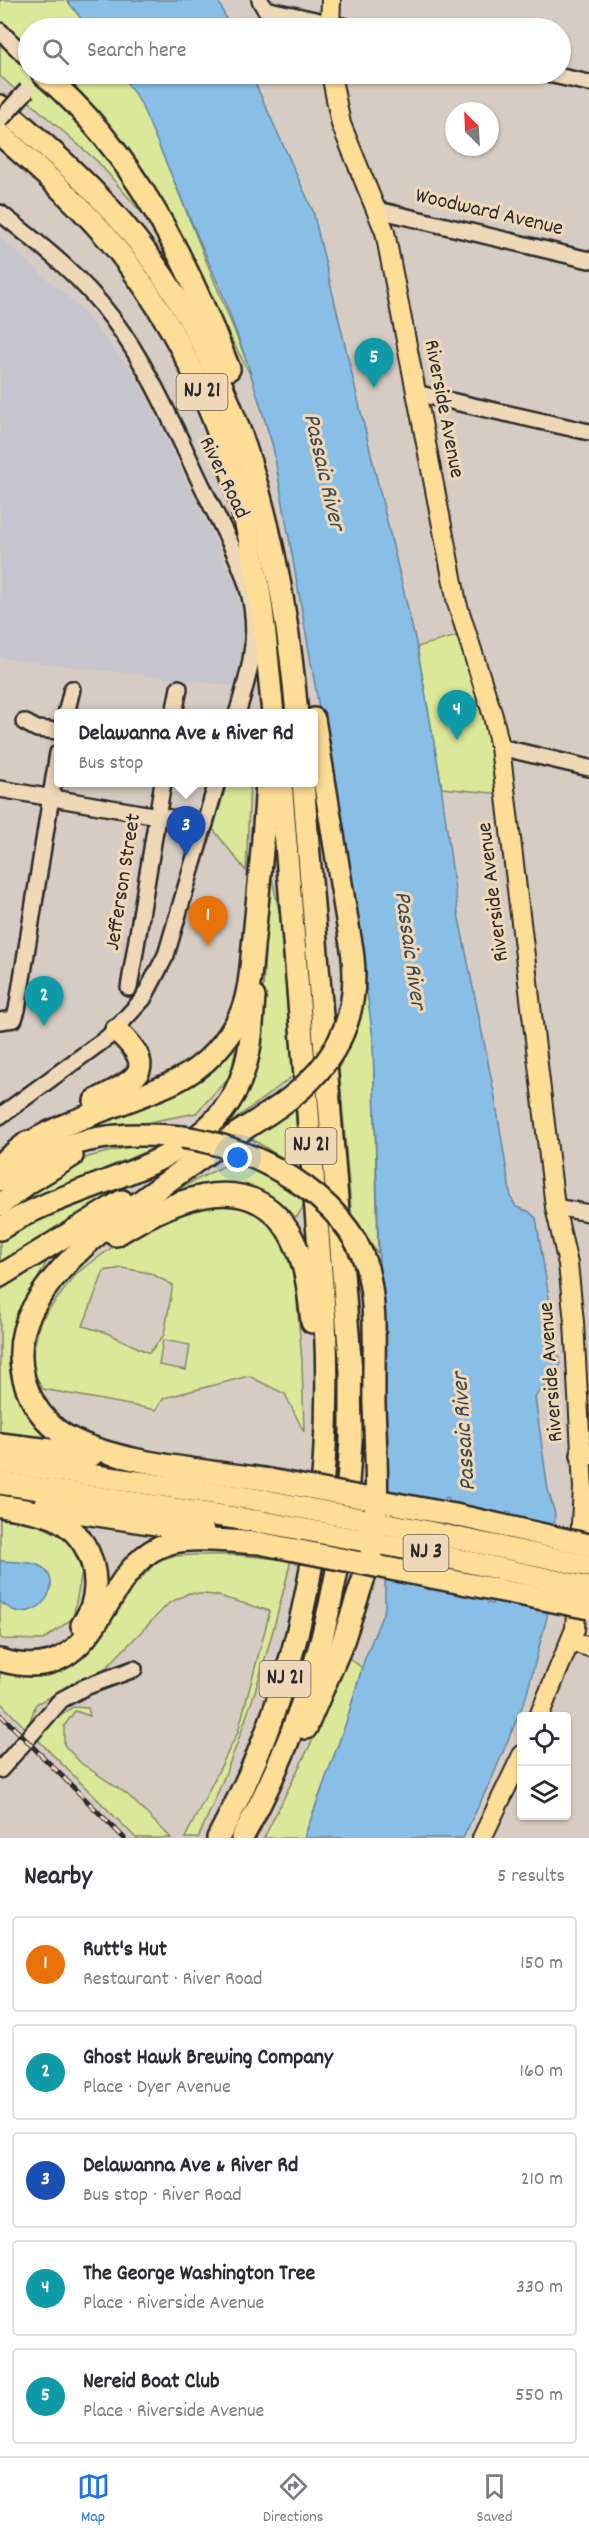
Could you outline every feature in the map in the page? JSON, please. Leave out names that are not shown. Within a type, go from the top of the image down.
[{"type":"highway","points":[[52,84],[89,120],[120,159],[148,199],[173,241],[204,307],[229,370],[249,457]]},
{"type":"highway","name":"NJ 21","points":[[0,106],[90,188],[136,239],[186,313],[211,360],[238,423],[266,523],[285,617],[296,709]]},
{"type":"highway","name":"NJ 21","points":[[0,134],[67,195],[119,252],[158,308],[192,369],[218,430],[245,528],[260,597],[272,709]]},
{"type":"highway","points":[[266,523],[294,615],[312,709]]},
{"type":"highway","points":[[0,1276],[266,1115],[298,1093],[317,1076],[336,1047],[349,1015],[354,990],[354,963],[318,744]]},
{"type":"highway","points":[[0,1229],[32,1210],[176,1151],[197,1138],[219,1116],[239,1084],[248,1053],[267,787]]},
{"type":"highway","name":"NJ 21","points":[[218,1838],[254,1764],[284,1682],[302,1615],[320,1510],[327,1406],[325,1321],[281,787]]},
{"type":"highway","name":"NJ 21","points":[[242,1838],[269,1784],[302,1703],[328,1614],[346,1510],[351,1432],[348,1336],[303,787]]},
{"type":"highway","points":[[18,1150],[52,1130],[179,1079],[212,1055],[236,1022],[246,999],[258,898]]},
{"type":"highway","points":[[0,1164],[64,1118],[134,1078],[139,1070],[139,1055],[132,1044],[116,1030]]},
{"type":"highway","points":[[0,1180],[40,1158],[87,1140],[128,1133],[177,1136],[235,1150],[284,1173],[329,1209],[346,1228],[360,1251],[368,1275],[372,1310],[376,1503],[370,1559],[348,1628],[315,1708],[299,1740],[269,1784]]},
{"type":"highway","points":[[156,1462],[110,1452],[74,1440],[57,1429],[38,1410],[26,1386],[21,1350],[26,1324],[64,1267],[87,1244],[150,1194],[234,1134]]},
{"type":"highway","points":[[0,1205],[49,1170],[90,1149],[120,1141],[177,1136]]},
{"type":"highway","points":[[44,1294],[116,1235],[182,1200],[207,1194],[230,1194],[255,1201],[269,1210],[292,1237],[307,1283],[316,1364],[320,1510]]},
{"type":"highway","points":[[0,1444],[156,1462],[270,1480],[589,1543]]},
{"type":"highway","name":"NJ 3","points":[[0,1462],[265,1512],[398,1547],[589,1588]]},
{"type":"highway","name":"NJ 3","points":[[0,1483],[419,1530],[589,1566]]},
{"type":"highway","points":[[0,1504],[244,1538],[259,1543],[589,1608]]},
{"type":"highway","points":[[0,1504],[42,1514],[68,1527],[89,1553],[96,1584],[89,1614],[75,1633],[63,1643],[34,1653],[18,1653],[0,1649]]},
{"type":"highway","points":[[0,1660],[17,1664],[34,1664],[52,1660],[68,1652],[89,1634],[135,1565],[161,1546],[185,1541],[259,1543]]},
{"type":"highway","points":[[471,1584],[589,1621]]},
{"type":"main road","points":[[330,0],[331,18]]},
{"type":"main road","name":"Riverside Avenue","points":[[333,84],[341,124],[378,210],[390,256],[457,603],[493,716],[500,747],[555,1207],[568,1264],[585,1449],[577,1609],[580,1644],[541,1712]]},
{"type":"main road","points":[[482,1838],[517,1765]]},
{"type":"street","points":[[260,0],[265,9],[300,18]]},
{"type":"street","points":[[0,31],[18,49]]},
{"type":"street","points":[[571,79],[589,83]]},
{"type":"street","points":[[0,120],[33,84]]},
{"type":"street","name":"Woodward Avenue","points":[[378,210],[589,260]]},
{"type":"street","name":"River Road","points":[[0,213],[66,266],[95,297],[126,337],[150,378],[225,533],[246,581],[253,614],[253,652],[239,709]]},
{"type":"street","points":[[415,393],[589,432]]},
{"type":"street","points":[[175,709],[179,688]]},
{"type":"street","points":[[67,709],[72,689]]},
{"type":"street","points":[[24,722],[37,729],[54,731]]},
{"type":"street","points":[[500,747],[589,767]]},
{"type":"street","points":[[0,1021],[14,1019],[19,999],[54,778]]},
{"type":"street","name":"Jefferson Street","points":[[129,988],[162,787]]},
{"type":"street","points":[[0,1116],[116,1030],[143,999],[162,965],[216,787]]},
{"type":"street","points":[[0,789],[205,824]]},
{"type":"street","points":[[555,1207],[589,1213]]},
{"type":"street","points":[[0,1770],[61,1700],[76,1690],[134,1669]]},
{"type":"shaded area","points":[[0,237],[81,309],[138,379],[235,583],[242,615],[243,634],[240,667],[234,686],[0,658]]},
{"type":"green space","points":[[0,0],[66,0],[84,18],[18,18],[18,84],[135,84],[257,387],[201,282],[98,162],[0,76]]},
{"type":"green space","points":[[460,635],[487,717],[502,794],[442,788],[417,647]]},
{"type":"green space","points":[[226,787],[250,787],[246,871],[213,829]]},
{"type":"green space","points":[[269,865],[280,915],[293,1076],[227,1125],[248,1091],[260,1054]]},
{"type":"green space","points":[[366,976],[373,1038],[378,1253],[352,1221],[339,1068],[356,1029]]},
{"type":"green space","points":[[236,1044],[231,1075],[196,1113],[51,1141],[190,1081]]},
{"type":"green space","points":[[295,1108],[300,1169],[247,1136]]},
{"type":"green space","points":[[144,1143],[157,1147],[7,1209],[38,1185],[88,1157]]},
{"type":"green space","points":[[236,1160],[303,1198],[304,1205],[297,1217],[187,1190],[164,1196]]},
{"type":"green space","points":[[136,1178],[0,1267],[0,1239],[36,1217]]},
{"type":"green space","points":[[211,1201],[247,1206],[265,1218],[278,1232],[294,1266],[302,1361],[304,1432],[285,1394],[249,1376],[164,1398],[156,1410],[43,1389],[30,1366],[40,1321],[77,1273],[132,1233]],"holes":[[[122,1268],[150,1273],[173,1285],[164,1335],[149,1353],[107,1333],[83,1326],[104,1271]],[[163,1340],[190,1345],[186,1370],[159,1365]]]},
{"type":"green space","points":[[52,1251],[22,1314],[12,1349],[11,1365],[17,1386],[51,1439],[0,1433],[0,1291]]},
{"type":"green space","points":[[0,1519],[33,1523],[69,1539],[82,1571],[73,1618],[43,1640],[0,1637],[0,1602],[16,1611],[36,1564],[0,1561]]},
{"type":"green space","points":[[237,1555],[291,1560],[272,1633],[240,1736],[198,1838],[185,1838],[238,1732],[270,1611],[215,1595],[189,1593],[169,1603],[107,1667],[36,1704],[27,1730],[0,1702],[0,1671],[27,1674],[123,1598],[157,1561],[173,1556]]},
{"type":"green space","points":[[349,1658],[362,1668],[346,1723],[304,1838],[264,1838],[319,1727]]},
{"type":"green space","points":[[73,1707],[88,1708],[90,1716],[75,1711],[64,1726],[64,1745],[81,1763],[128,1795],[171,1838],[136,1838],[36,1738]]},
{"type":"water","points":[[67,0],[218,0],[226,18],[80,18]]},
{"type":"water","name":"Passaic River","points":[[128,84],[256,84],[313,211],[417,647],[440,777],[458,913],[494,1092],[511,1197],[516,1207],[528,1211],[536,1218],[560,1365],[555,1377],[535,1397],[548,1490],[555,1514],[547,1617],[526,1697],[520,1712],[517,1712],[517,1719],[493,1776],[463,1838],[304,1838],[346,1723],[364,1661],[385,1608],[385,1486],[373,1038],[360,940],[273,447],[248,365],[222,293],[140,102]],"holes":[[[446,1497],[449,1498],[430,1590],[427,1589]],[[507,1512],[511,1512],[492,1604],[488,1603]]]},
{"type":"water","points":[[0,1561],[34,1564],[46,1571],[51,1587],[43,1603],[26,1612],[14,1610],[0,1602]]},
{"type":"railway","points":[[0,1714],[124,1838]]},
{"type":"place","name":"Nereid Boat Club","points":[[374,388]]},
{"type":"place","name":"The George Washington Tree","points":[[457,740]]},
{"type":"place","name":"Delawanna Ave & River Rd","points":[[186,856]]},
{"type":"place","name":"Rutt's Hut","points":[[208,946]]},
{"type":"place","name":"Ghost Hawk Brewing Company","points":[[44,1026]]}]
